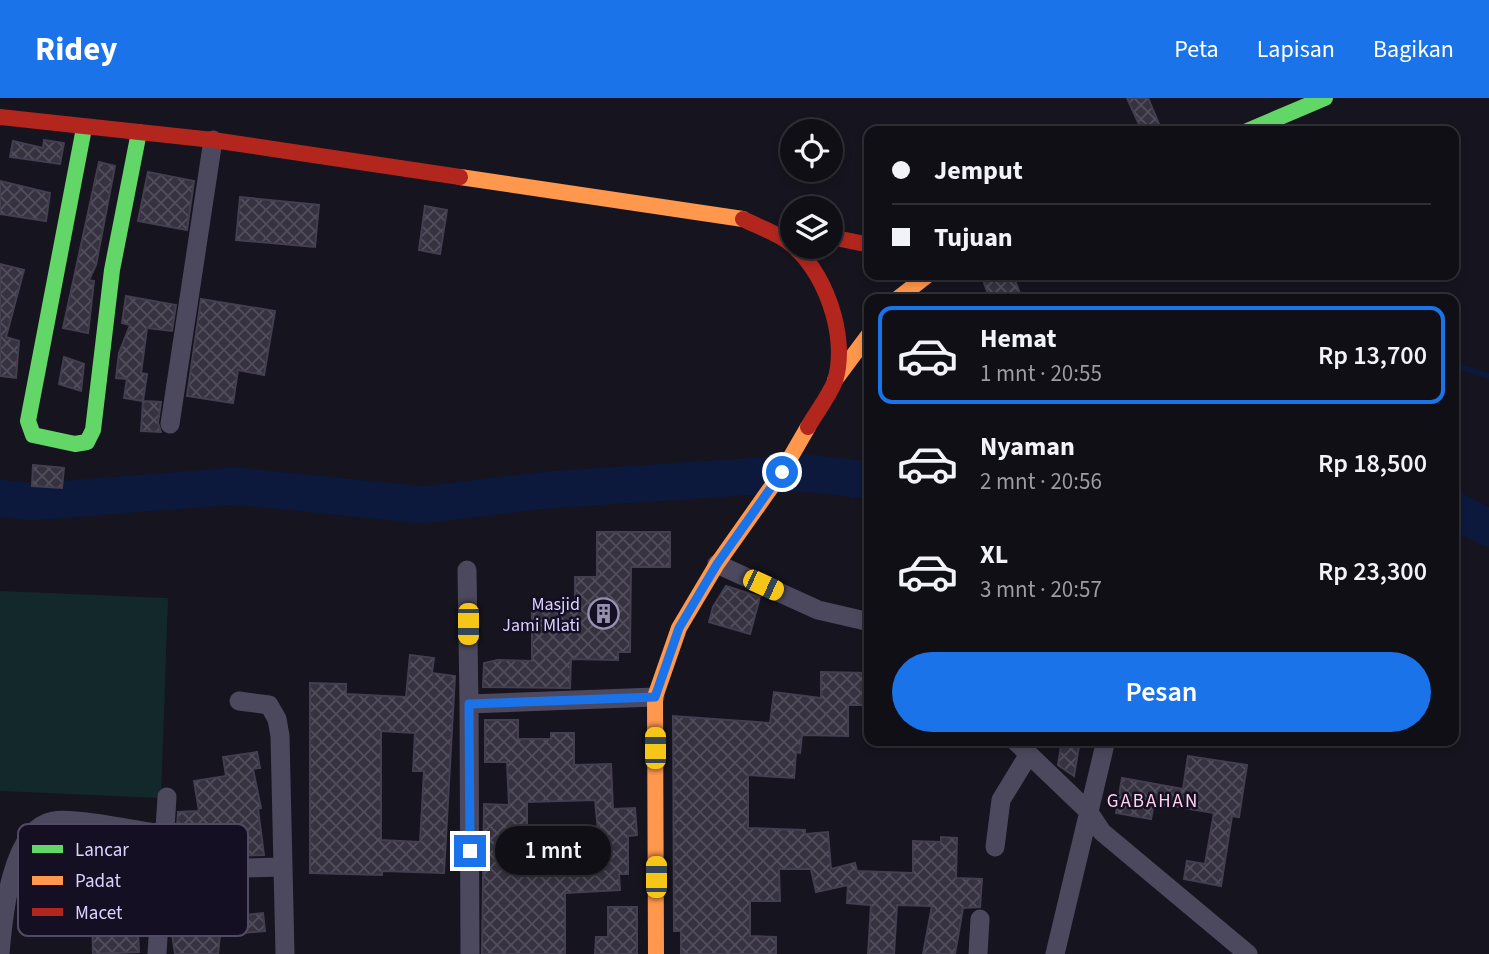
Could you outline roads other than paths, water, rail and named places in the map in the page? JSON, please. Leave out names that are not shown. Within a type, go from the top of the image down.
[{"type":"main road","points":[[1259,126],[1325,98]]},
{"type":"main road","points":[[0,117],[213,140],[780,226]]},
{"type":"main road","points":[[84,128],[28,421],[33,435],[75,444],[87,442],[93,430],[112,270],[139,132]]},
{"type":"main road","points":[[743,219],[787,241],[811,265],[829,296],[838,331],[835,380]]},
{"type":"main road","points":[[843,239],[864,244]]},
{"type":"main road","points":[[903,294],[922,280]]},
{"type":"main road","points":[[656,954],[655,697],[679,628],[717,564],[782,472],[835,380],[864,341]]},
{"type":"street","points":[[170,424],[213,140]]},
{"type":"street","points":[[717,564],[818,610],[864,621]]},
{"type":"street","points":[[467,570],[471,954]]},
{"type":"street","points":[[469,704],[655,697]]},
{"type":"street","points":[[239,701],[264,702],[274,709],[277,719],[280,736],[285,954]]},
{"type":"street","points":[[1020,746],[1088,811],[1102,832],[1248,954]]},
{"type":"street","points":[[1055,954],[1104,746]]},
{"type":"street","points":[[995,847],[1001,800],[1029,754]]},
{"type":"street","points":[[166,824],[167,797]]},
{"type":"street","points":[[50,824],[63,821],[85,824]]},
{"type":"street","points":[[1,954],[3,922],[18,860]]},
{"type":"street","points":[[248,868],[283,867]]},
{"type":"street","points":[[978,954],[980,919]]},
{"type":"street","points":[[157,954],[158,936]]},
{"type":"waterway","points":[[1459,367],[1489,376]]},
{"type":"waterway","points":[[0,498],[31,502],[235,486],[423,505],[547,490],[805,473],[864,479]]},
{"type":"waterway","points":[[1459,513],[1489,528]]},
{"type":"place","name":"Masjid Jami Mlati","points":[[603,614]]},
{"type":"district","name":"GABAHAN","points":[[1153,800]]}]
